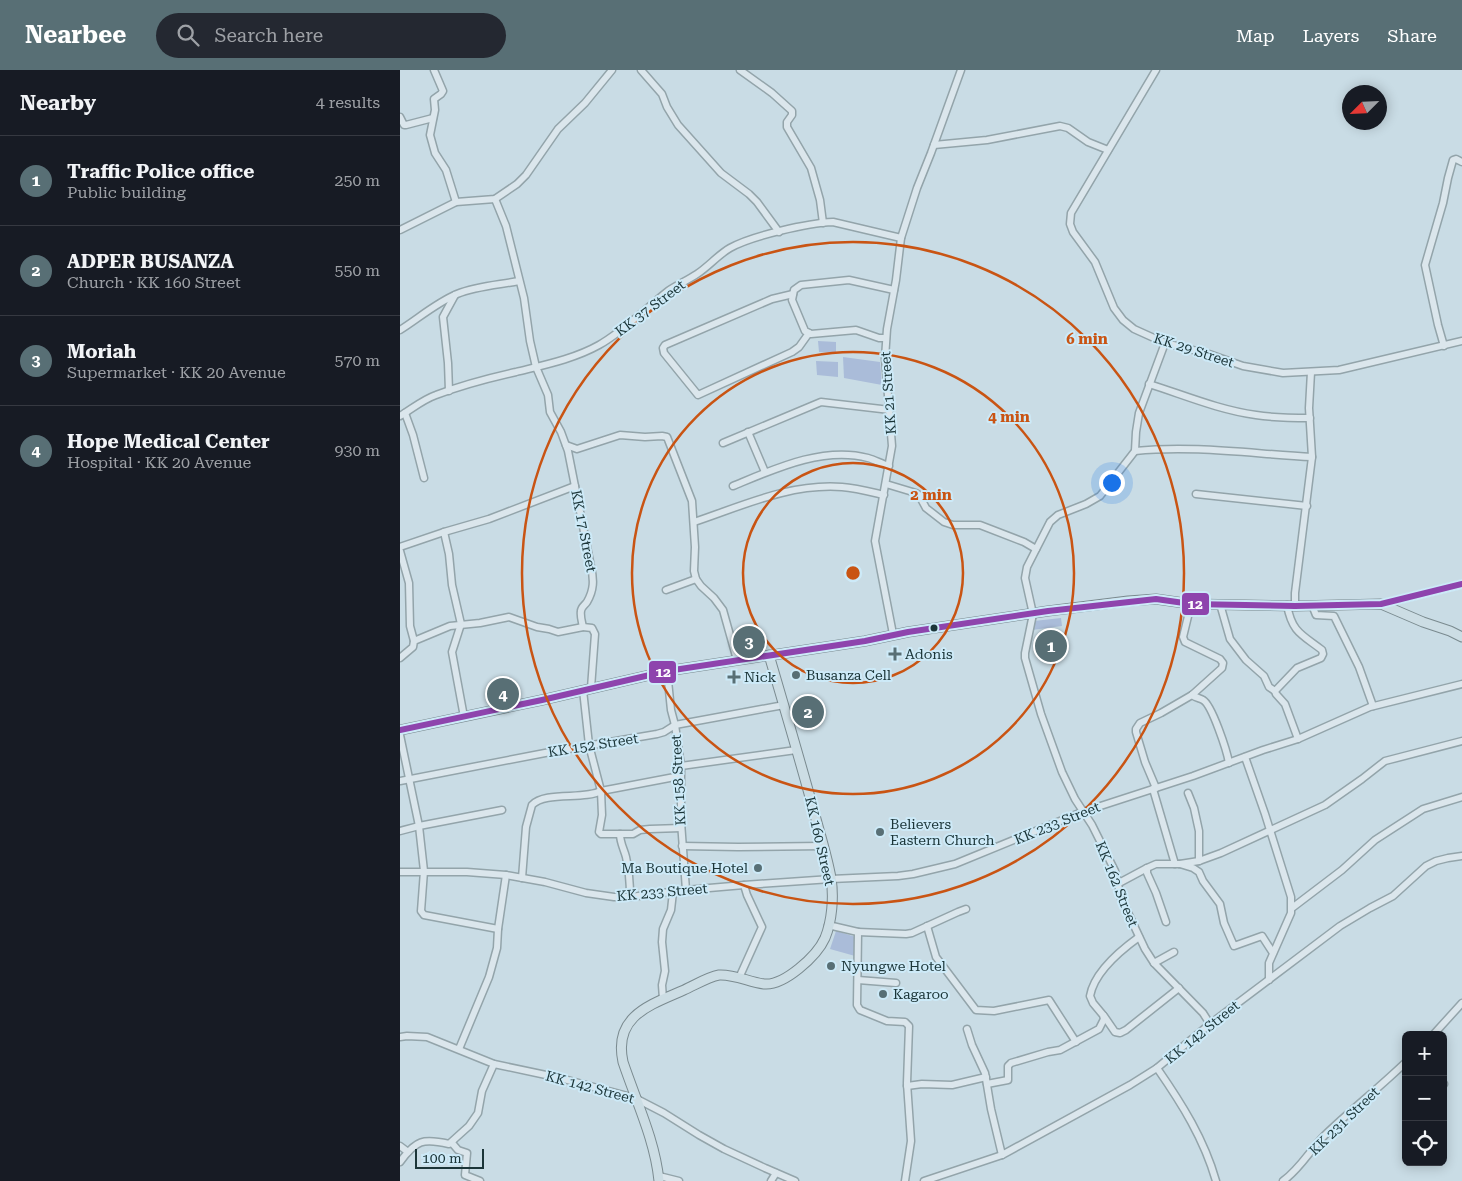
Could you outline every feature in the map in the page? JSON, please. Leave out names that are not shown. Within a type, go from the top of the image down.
[{"type":"main road","points":[[400,730],[667,671],[865,641],[893,634],[1120,602],[1156,599],[1191,604],[1381,604],[1462,637]]},
{"type":"main road","name":"KK 160 Street","points":[[659,1178],[654,1149],[623,1062],[621,1041],[626,1028],[633,1019],[651,1005],[720,975],[765,984],[772,984],[786,978],[819,950],[828,925],[832,897],[831,879],[769,655]]},
{"type":"street","points":[[434,70],[443,91],[434,98],[435,110],[430,132],[431,142],[435,153],[446,170],[456,202]]},
{"type":"street","points":[[400,230],[456,202],[495,199],[517,184],[526,175],[558,129],[585,103],[612,70]]},
{"type":"street","points":[[641,70],[662,94],[678,125],[721,173],[757,202],[778,232]]},
{"type":"street","points":[[740,70],[772,93],[792,111],[787,127],[811,168],[820,200],[823,223]]},
{"type":"street","name":"KK 21 Street","points":[[893,634],[875,541],[892,446],[885,358],[886,338],[901,238],[917,188],[961,70]]},
{"type":"street","name":"KK 29 Street","points":[[1156,70],[1071,213],[1070,224],[1073,232],[1095,262],[1114,308],[1123,320],[1134,329],[1165,343],[1209,354],[1243,366],[1283,374],[1339,370],[1462,341]]},
{"type":"street","points":[[400,117],[406,125],[433,118]]},
{"type":"street","points":[[934,146],[987,140],[1060,126],[1068,128],[1088,142],[1108,150]]},
{"type":"street","points":[[1444,346],[1425,265],[1453,160],[1456,159],[1462,162]]},
{"type":"street","name":"KK 17 Street","points":[[495,199],[506,226],[524,298],[536,367],[548,395],[550,412],[566,445],[575,486],[594,580],[587,602],[581,610],[583,627]]},
{"type":"street","name":"KK 37 Street","points":[[403,414],[413,406],[434,395],[562,360],[599,345],[669,291],[697,274],[727,250],[752,240],[778,232],[823,223],[839,223],[901,238]]},
{"type":"street","points":[[886,338],[879,338],[856,330],[811,334],[805,331],[792,300],[793,294],[794,290],[801,285],[849,280],[894,290]]},
{"type":"street","points":[[400,330],[455,295],[481,287],[519,281]]},
{"type":"street","points":[[793,294],[772,299],[665,345],[663,348],[664,354],[698,395],[792,352],[799,347],[809,333]]},
{"type":"street","points":[[449,391],[443,318],[455,295]]},
{"type":"street","points":[[1033,614],[1025,578],[1027,567],[1054,518],[1100,496],[1135,451],[1139,413],[1165,343]]},
{"type":"street","points":[[1275,691],[1297,668],[1321,658],[1323,654],[1322,650],[1296,631],[1291,620],[1291,605],[1295,593],[1312,457],[1310,418],[1311,372]]},
{"type":"street","points":[[1149,384],[1222,408],[1255,415],[1278,418],[1310,418]]},
{"type":"street","points":[[723,442],[821,402],[890,410]]},
{"type":"street","points":[[403,414],[413,435],[424,478]]},
{"type":"street","points":[[748,432],[765,472]]},
{"type":"street","points":[[566,445],[575,449],[620,435],[639,437],[666,436],[692,501],[694,571],[696,579],[723,610],[737,660]]},
{"type":"street","points":[[1135,451],[1162,448],[1203,449],[1312,457]]},
{"type":"street","points":[[733,486],[778,467],[813,458],[841,455],[867,458],[889,466]]},
{"type":"street","points":[[886,484],[916,493],[926,508],[944,522],[953,525],[980,525],[1024,542],[1036,549]]},
{"type":"street","points":[[400,547],[489,519],[575,486]]},
{"type":"street","points":[[694,522],[788,490],[838,486],[884,495]]},
{"type":"street","points":[[1196,494],[1307,506]]},
{"type":"street","points":[[444,532],[460,624],[452,652],[464,717]]},
{"type":"street","points":[[400,551],[409,583],[410,626],[414,640],[413,647],[400,658]]},
{"type":"street","points":[[666,590],[696,579]]},
{"type":"street","points":[[1381,604],[1462,584]]},
{"type":"street","points":[[1177,864],[1136,729],[1140,723],[1192,695],[1222,668],[1220,659],[1185,642],[1183,637],[1191,604]]},
{"type":"street","points":[[1220,604],[1230,639],[1246,660],[1264,676],[1269,687],[1275,691],[1285,704],[1298,739]]},
{"type":"street","points":[[1312,605],[1316,615],[1334,616],[1359,667],[1373,706]]},
{"type":"street","name":"KK 162 Street","points":[[1033,614],[1025,658],[1035,697],[1062,772],[1115,871],[1121,898],[1144,949],[1154,963],[1203,1013],[1210,1024]]},
{"type":"street","points":[[414,640],[460,624],[480,623],[509,617],[537,628],[558,632],[583,627],[592,628],[595,634],[587,689],[589,745],[601,791],[602,815],[600,832],[601,834],[633,834],[640,830],[681,828]]},
{"type":"street","name":"KK 158 Street","points":[[667,671],[671,710],[681,766],[681,828],[686,890]]},
{"type":"street","name":"KK 233 Street","points":[[400,872],[467,872],[506,875],[594,894],[630,897],[744,885],[898,876],[928,871],[955,864],[1082,812],[1298,739],[1373,706],[1462,684]]},
{"type":"street","points":[[1192,695],[1205,701],[1210,709],[1224,742],[1229,762]]},
{"type":"street","name":"KK 152 Street","points":[[400,781],[657,734],[675,725],[784,705]]},
{"type":"street","points":[[400,735],[419,826],[424,871],[421,909],[423,914],[498,928]]},
{"type":"street","points":[[1119,883],[1156,864],[1199,861],[1221,853],[1325,805],[1385,761],[1462,741]]},
{"type":"street","points":[[681,766],[796,750]]},
{"type":"street","points":[[1245,756],[1291,897],[1291,913],[1269,963],[1268,980]]},
{"type":"street","points":[[522,878],[526,828],[534,803],[539,800],[563,796],[591,795],[601,791],[680,776]]},
{"type":"street","points":[[1188,793],[1194,808],[1199,831],[1199,861]]},
{"type":"street","points":[[1292,908],[1342,870],[1375,840],[1423,809],[1462,796]]},
{"type":"street","points":[[400,831],[502,810]]},
{"type":"street","points":[[620,834],[620,842],[628,865],[630,897]]},
{"type":"street","points":[[682,846],[823,846]]},
{"type":"street","name":"KK 142 Street","points":[[924,1181],[1002,1155],[1130,1085],[1158,1068],[1210,1024],[1340,926],[1393,896],[1426,866],[1436,861],[1462,856]]},
{"type":"street","points":[[1177,864],[1193,868],[1199,872],[1203,881],[1220,904],[1224,923],[1234,946],[1262,936],[1273,953]]},
{"type":"street","points":[[1147,868],[1147,873],[1166,922]]},
{"type":"street","points":[[459,1049],[489,977],[497,948],[506,875]]},
{"type":"street","points":[[739,978],[762,927],[747,896],[744,885]]},
{"type":"street","points":[[663,999],[662,985],[665,970],[662,929],[671,910],[673,892]]},
{"type":"street","points":[[828,925],[858,932],[906,934],[917,932],[966,910]]},
{"type":"street","points":[[927,926],[936,956],[976,1010],[994,1011],[1049,1000],[1076,1042]]},
{"type":"street","points":[[858,932],[857,1005],[860,1010],[887,1021],[905,1022],[909,1026],[907,1086],[912,1141],[905,1181]]},
{"type":"street","points":[[1139,937],[1111,960],[1093,986],[1090,996],[1093,1003],[1115,1032],[1120,1034],[1126,1030],[1179,988]]},
{"type":"street","points":[[1154,963],[1174,952]]},
{"type":"street","points":[[858,980],[896,983]]},
{"type":"street","points":[[1437,1031],[1462,1003]]},
{"type":"street","points":[[907,1086],[922,1084],[952,1085],[1008,1080],[1008,1066],[1012,1063],[1035,1055],[1060,1050],[1076,1042],[1100,1028],[1104,1019],[1103,1015]]},
{"type":"street","points":[[967,1029],[972,1045],[985,1071],[990,1110],[1002,1155]]},
{"type":"street","name":"KK 142 Street","points":[[400,1037],[427,1037],[494,1064],[568,1080],[635,1098],[664,1113],[699,1135],[776,1174],[796,1181]]},
{"type":"street","points":[[400,1162],[414,1145],[420,1142],[436,1141],[452,1143],[469,1126],[478,1113],[482,1091],[494,1064]]},
{"type":"street","name":"KK 231 Street","points":[[1283,1181],[1294,1172],[1324,1136],[1402,1066]]},
{"type":"street","points":[[1158,1068],[1179,1099],[1195,1128],[1210,1160],[1216,1181]]},
{"type":"street","points":[[452,1143],[458,1150],[468,1153],[465,1175],[480,1181]]},
{"type":"street","points":[[400,1146],[408,1152]]},
{"type":"street","points":[[771,1181],[776,1174]]},
{"type":"street","points":[[659,1178],[679,1181]]},
{"type":"shaded area","points":[[818,341],[836,342],[836,353],[819,352]]},
{"type":"shaded area","points":[[843,357],[880,362],[882,385],[844,378]]},
{"type":"shaded area","points":[[816,361],[838,362],[838,377],[817,375]]},
{"type":"shaded area","points":[[1061,618],[1062,626],[1032,630],[1034,621]]},
{"type":"shaded area","points":[[836,931],[856,937],[855,956],[830,949]]},
{"type":"transit line","name":"12","points":[[400,730],[667,671],[1048,611],[1156,599],[1191,604],[1295,606],[1381,604],[1462,584]]},
{"type":"place","name":"Moriah","points":[[749,642]]},
{"type":"place","name":"Traffic Police office","points":[[1051,646]]},
{"type":"place","name":"Adonis","points":[[895,654]]},
{"type":"place","name":"Busanza Cell","points":[[796,675]]},
{"type":"place","name":"Nick","points":[[734,677]]},
{"type":"place","name":"Hope Medical Center","points":[[503,694]]},
{"type":"place","name":"ADPER BUSANZA","points":[[808,712]]},
{"type":"place","name":"Believers Eastern Church","points":[[880,832]]},
{"type":"place","name":"Ma Boutique Hotel","points":[[758,868]]},
{"type":"place","name":"Nyungwe Hotel","points":[[831,966]]},
{"type":"place","name":"Kagaroo","points":[[883,994]]}]
